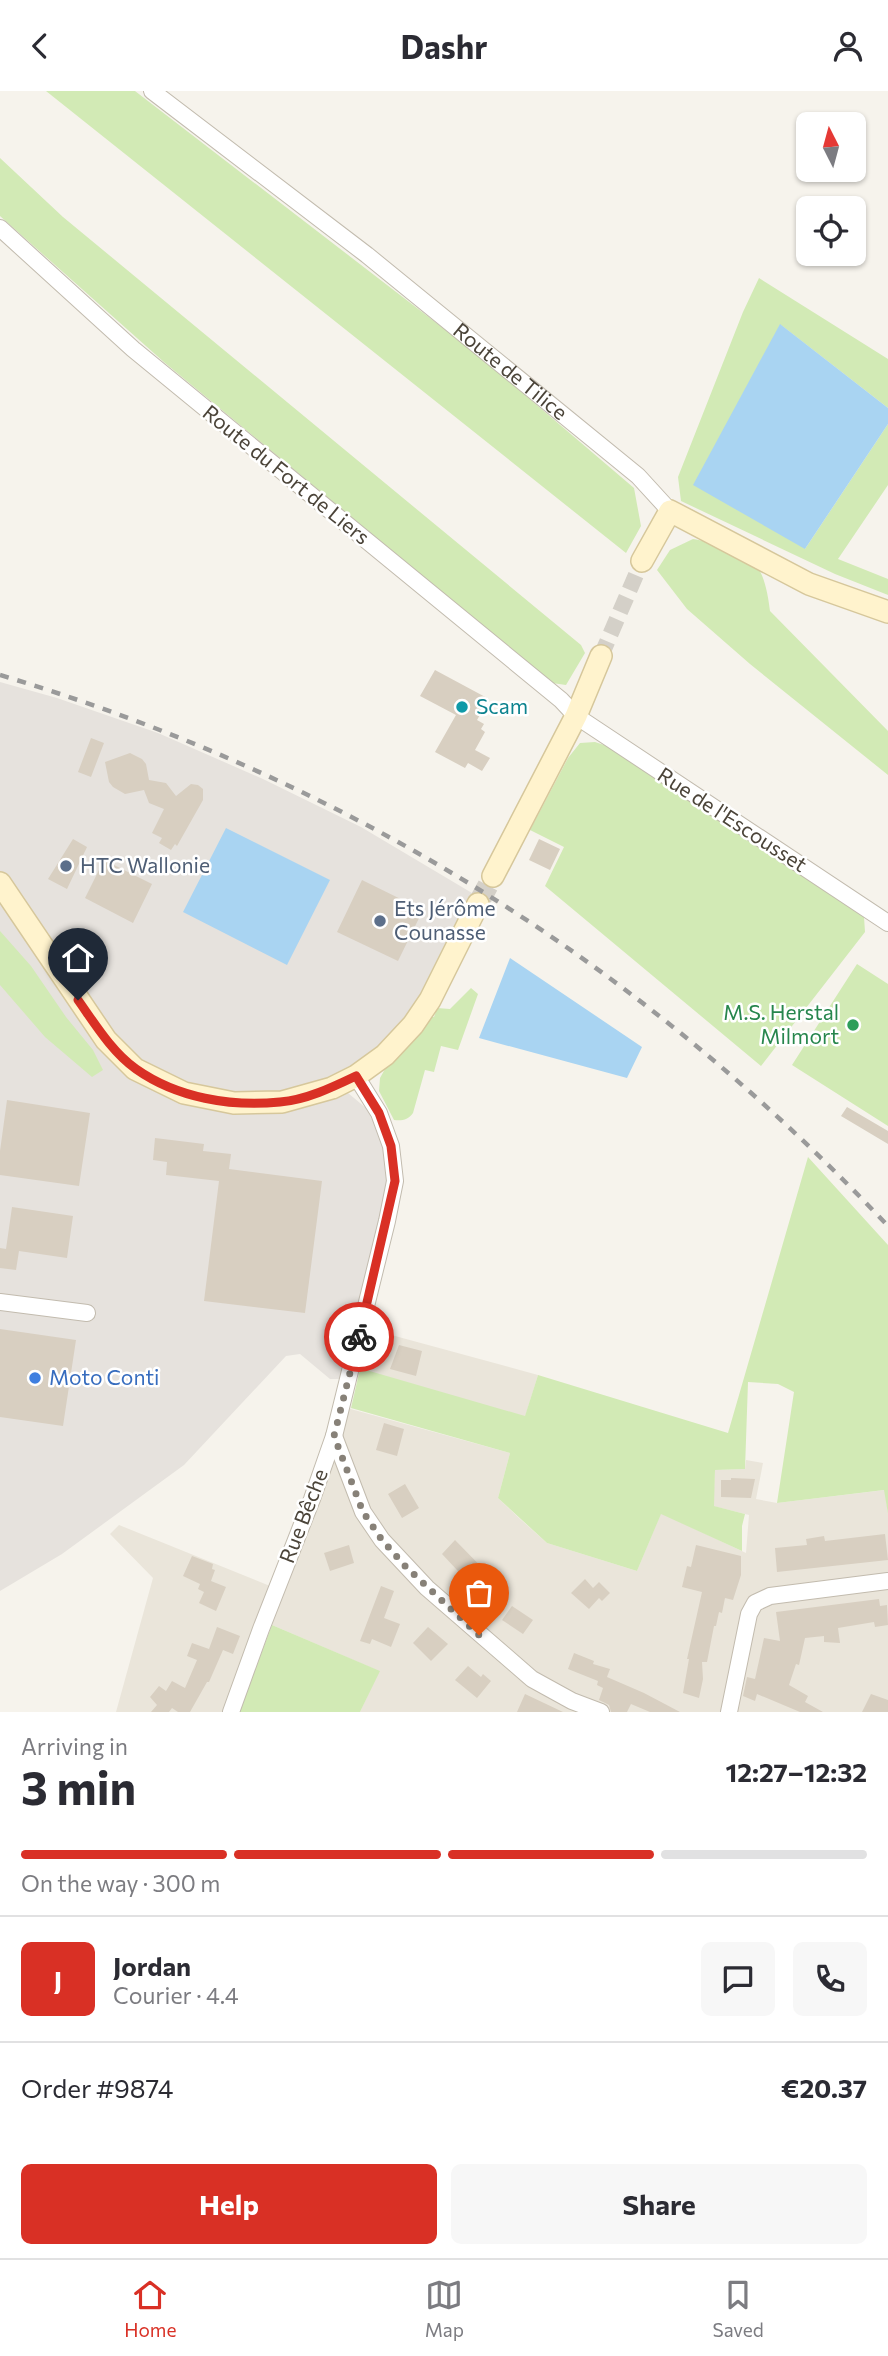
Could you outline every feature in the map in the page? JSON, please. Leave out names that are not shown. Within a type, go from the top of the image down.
[{"type":"street","name":"Route de Tilice","points":[[152,91],[388,273],[638,476],[670,511],[809,584],[888,612]]},
{"type":"street","name":"Route du Fort de Liers","points":[[0,227],[133,349],[561,699],[576,716]]},
{"type":"street","points":[[642,561],[670,511]]},
{"type":"street","points":[[493,876],[576,716],[601,656]]},
{"type":"street","name":"Rue de l'Escousset","points":[[576,716],[888,923]]},
{"type":"street","points":[[0,883],[106,1040],[135,1069],[184,1094],[234,1103],[282,1102],[332,1088],[356,1076],[385,1055],[413,1025],[450,963],[478,904]]},
{"type":"street","name":"Rue Bêche","points":[[231,1712],[334,1436],[374,1280],[395,1181],[391,1146],[379,1113],[356,1076]]},
{"type":"street","points":[[0,1301],[88,1313]]},
{"type":"street","points":[[334,1436],[363,1512],[382,1540],[426,1588],[532,1679],[572,1701],[601,1712]]},
{"type":"street","points":[[729,1712],[749,1614],[755,1603],[770,1596],[888,1581]]},
{"type":"shaded area","points":[[0,682],[57,698],[158,733],[263,779],[361,827],[472,893],[416,1003],[385,1041],[338,1076],[348,1093],[366,1108],[383,1140],[388,1184],[341,1379],[330,1379],[300,1354],[286,1356],[184,1465],[62,1554],[0,1591]]},
{"type":"shaded area","points":[[373,1330],[538,1375],[525,1417],[360,1369]]},
{"type":"shaded area","points":[[347,1408],[510,1453],[498,1498],[519,1518],[547,1543],[637,1571],[661,1513],[746,1553],[749,1515],[713,1506],[715,1470],[745,1469],[746,1460],[763,1463],[756,1499],[777,1503],[885,1490],[888,1514],[888,1712],[360,1712],[379,1671],[272,1625],[334,1436]]},
{"type":"shaded area","points":[[119,1525],[270,1586],[223,1712],[116,1712],[153,1578],[110,1534]]},
{"type":"green space","points":[[46,91],[135,91],[478,355],[634,488],[641,526],[626,553]]},
{"type":"green space","points":[[0,158],[63,217],[581,645],[585,653],[566,685],[552,683],[165,363],[0,216]]},
{"type":"green space","points":[[759,278],[888,359],[888,408],[781,325],[805,549],[888,424],[888,485],[838,559],[888,579],[888,595],[835,574],[681,501],[678,477]]},
{"type":"green space","points":[[693,539],[735,550],[755,563],[764,580],[770,611],[888,731],[888,775],[750,664],[687,609],[657,570],[670,550]]},
{"type":"green space","points":[[595,742],[607,746],[864,917],[865,932],[761,1066],[545,886],[564,847],[530,830],[568,758],[580,743]]},
{"type":"green space","points":[[0,931],[31,966],[66,1017],[93,1050],[103,1070],[92,1077],[45,1037],[0,985]]},
{"type":"green space","name":"M.S. Herstal Milmort","points":[[857,964],[888,984],[888,1126],[792,1065]]},
{"type":"green space","points":[[471,988],[478,994],[458,1050],[441,1046],[434,1072],[425,1070],[413,1113],[405,1119],[394,1120],[379,1091],[380,1078],[385,1069],[408,1047],[431,1017],[434,1017],[437,1008],[450,1009]]},
{"type":"green space","points":[[808,1157],[888,1245],[888,1514],[884,1490],[777,1503],[794,1392],[778,1384],[748,1382],[745,1469],[715,1470],[714,1506],[745,1514],[742,1551],[661,1514],[637,1571],[547,1543],[498,1498],[510,1453],[351,1408],[360,1369],[525,1416],[538,1375],[728,1433]]},
{"type":"green space","points":[[272,1625],[380,1671],[360,1712],[239,1712]]},
{"type":"water","points":[[780,324],[888,408],[888,424],[805,549],[693,485]]},
{"type":"water","points":[[226,828],[330,880],[287,965],[183,912]]},
{"type":"water","points":[[510,958],[642,1047],[627,1078],[479,1038]]},
{"type":"building","points":[[435,670],[489,699],[477,720],[484,724],[481,729],[485,732],[475,750],[490,758],[482,771],[468,763],[465,768],[435,752],[456,715],[420,696]]},
{"type":"building","points":[[91,738],[104,743],[91,777],[78,772]]},
{"type":"building","points":[[130,753],[146,764],[149,780],[166,783],[176,796],[191,784],[203,789],[203,800],[177,846],[175,844],[171,850],[159,843],[162,838],[152,833],[164,809],[149,803],[144,790],[125,794],[109,782],[105,762]]},
{"type":"building","name":"HTC Wallonie","points":[[73,839],[87,847],[67,889],[48,879]]},
{"type":"building","points":[[539,839],[560,849],[550,870],[529,860]]},
{"type":"building","points":[[104,860],[152,884],[133,923],[85,898]]},
{"type":"building","name":"Ets Jérôme Counasse","points":[[362,880],[423,910],[398,961],[337,932]]},
{"type":"building","points":[[7,1100],[90,1113],[79,1186],[0,1175],[0,1151]]},
{"type":"building","points":[[847,1107],[888,1131],[888,1144],[841,1116]]},
{"type":"building","points":[[155,1138],[204,1144],[203,1151],[231,1154],[229,1169],[322,1181],[305,1313],[204,1301],[219,1181],[166,1175],[167,1162],[153,1160]]},
{"type":"building","points":[[12,1207],[73,1216],[67,1258],[19,1251],[16,1270],[0,1268],[0,1248],[6,1249]]},
{"type":"building","name":"Moto Conti","points":[[0,1329],[76,1340],[63,1426],[0,1417]]},
{"type":"building","points":[[399,1345],[422,1351],[416,1376],[390,1369]]},
{"type":"building","points":[[384,1423],[404,1429],[397,1456],[376,1450]]},
{"type":"building","points":[[755,1479],[751,1498],[721,1497],[721,1480]]},
{"type":"building","points":[[405,1484],[419,1508],[402,1518],[388,1494]]},
{"type":"building","points":[[885,1534],[888,1560],[777,1572],[775,1548],[807,1545],[806,1539],[824,1536],[825,1541]]},
{"type":"building","points":[[455,1540],[502,1588],[488,1603],[470,1588],[472,1586],[442,1554]]},
{"type":"building","points":[[349,1545],[354,1563],[330,1571],[324,1553]]},
{"type":"building","points":[[696,1545],[741,1556],[741,1575],[733,1600],[725,1598],[722,1613],[719,1612],[714,1626],[707,1662],[702,1662],[703,1679],[699,1698],[683,1693],[687,1659],[702,1592],[682,1587],[687,1566],[691,1567]]},
{"type":"building","points":[[192,1556],[213,1564],[212,1569],[215,1570],[211,1581],[226,1587],[216,1611],[199,1603],[204,1592],[198,1589],[200,1584],[183,1576]]},
{"type":"building","points":[[585,1579],[593,1588],[599,1582],[610,1593],[602,1601],[599,1598],[589,1609],[571,1593]]},
{"type":"building","points":[[381,1586],[394,1591],[384,1618],[400,1624],[391,1647],[372,1639],[370,1644],[360,1641]]},
{"type":"building","points":[[879,1599],[880,1606],[887,1605],[888,1625],[875,1627],[874,1622],[838,1628],[840,1643],[824,1642],[824,1636],[805,1638],[799,1665],[796,1664],[789,1685],[808,1696],[805,1702],[823,1712],[800,1712],[757,1694],[755,1701],[743,1696],[747,1677],[755,1679],[764,1638],[780,1641],[776,1612]]},
{"type":"building","points":[[512,1606],[533,1620],[523,1634],[502,1620]]},
{"type":"building","points":[[217,1627],[240,1636],[233,1654],[223,1650],[209,1682],[190,1712],[178,1712],[172,1708],[169,1712],[151,1712],[157,1705],[150,1697],[159,1686],[166,1691],[172,1681],[185,1688],[197,1660],[187,1656],[192,1643],[209,1649]]},
{"type":"building","points":[[428,1627],[448,1644],[431,1661],[413,1643]]},
{"type":"building","points":[[574,1653],[594,1661],[593,1664],[610,1669],[607,1677],[680,1712],[650,1712],[631,1704],[627,1712],[611,1712],[609,1705],[599,1700],[603,1688],[597,1685],[598,1681],[568,1669]]},
{"type":"building","points":[[468,1666],[481,1677],[483,1674],[491,1681],[477,1698],[455,1680]]},
{"type":"building","points":[[525,1694],[563,1712],[517,1712]]},
{"type":"building","points":[[871,1694],[888,1700],[888,1712],[862,1712]]},
{"type":"tunnel","points":[[601,656],[642,561]]},
{"type":"tunnel","points":[[478,904],[493,876]]},
{"type":"railway","points":[[0,675],[128,718],[250,768],[368,826],[481,891],[590,964],[693,1044],[793,1131],[888,1226]]},
{"type":"way so far","points":[[359,1337],[334,1436],[363,1512],[382,1540],[406,1567],[479,1635]]},
{"type":"place","name":"Scam","points":[[462,707]]},
{"type":"place","name":"HTC Wallonie","points":[[66,866]]},
{"type":"place","name":"Ets Jérôme Counasse","points":[[380,921]]},
{"type":"place","name":"M.S. Herstal Milmort","points":[[853,1025]]},
{"type":"place","name":"Moto Conti","points":[[35,1378]]},
{"type":"route","points":[[78,1000],[106,1040],[135,1069],[184,1094],[234,1103],[282,1102],[332,1088],[356,1076],[379,1113],[391,1146],[395,1181],[359,1337]]}]
